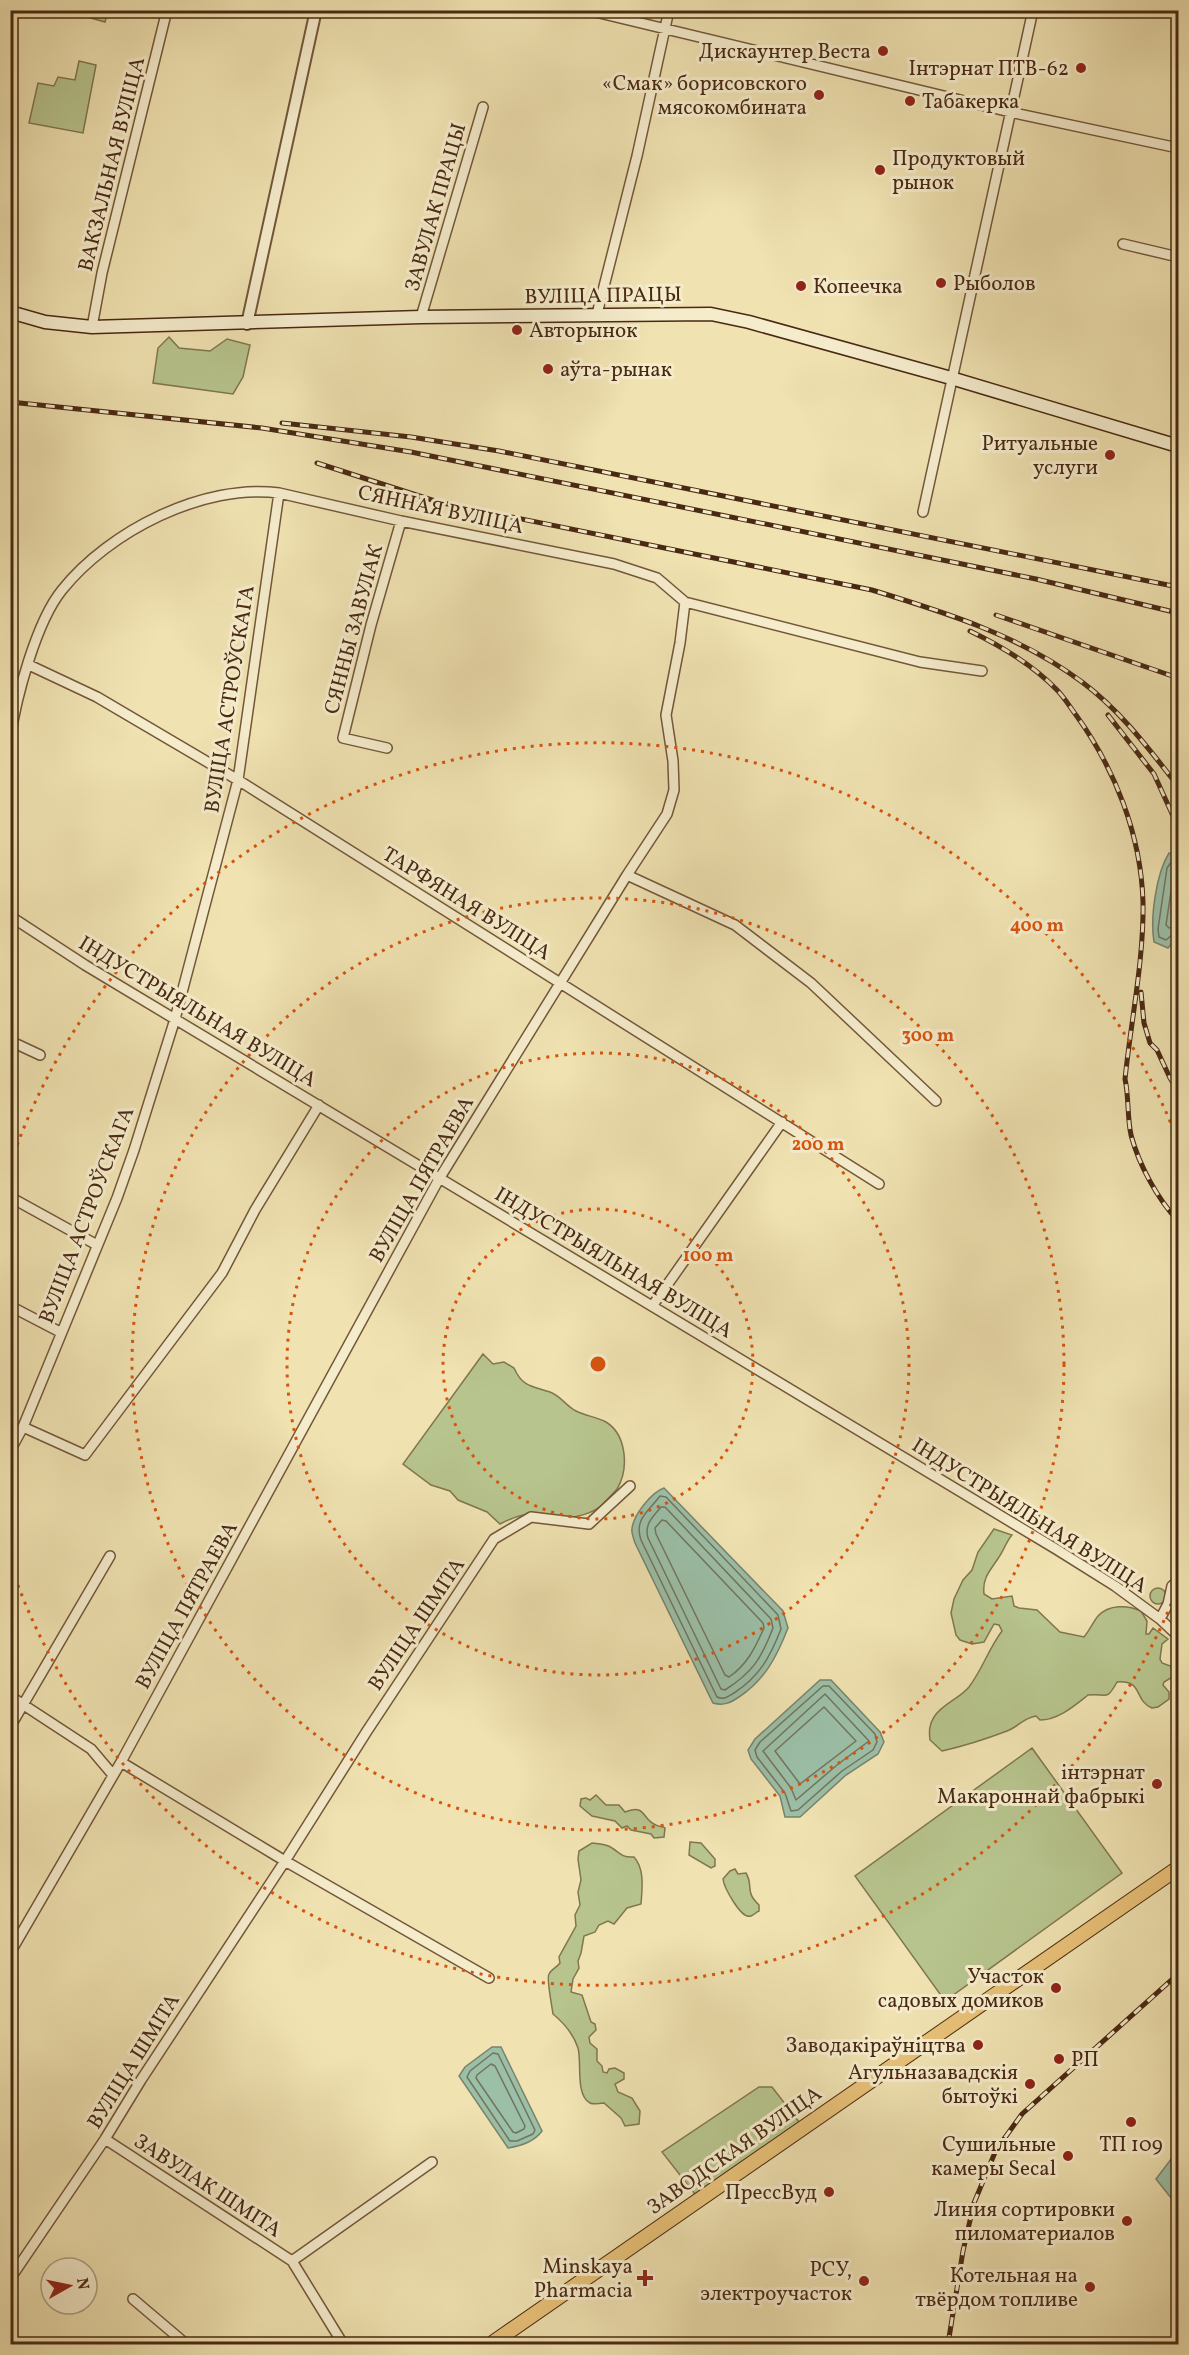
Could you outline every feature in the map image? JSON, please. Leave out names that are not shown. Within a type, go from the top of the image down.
[{"type":"main road","name":"ВУЛІЦА ПРАЦЫ","points":[[10,312],[45,322],[92,327],[421,317],[711,314],[749,322],[951,378],[1179,446]]},
{"type":"main road","name":"ЗАВОДСКАЯ ВУЛІЦА","points":[[491,2344],[1179,1868]]},
{"type":"street","name":"ВАКЗАЛЬНАЯ ВУЛІЦА","points":[[92,327],[102,273],[166,10]]},
{"type":"street","points":[[247,324],[316,10]]},
{"type":"street","points":[[587,10],[1010,112],[1179,148]]},
{"type":"street","points":[[597,314],[637,156],[669,10]]},
{"type":"street","points":[[923,512],[1033,10]]},
{"type":"street","name":"ЗАВУЛАК ПРАЦЫ","points":[[421,317],[483,107]]},
{"type":"street","points":[[1123,244],[1179,257]]},
{"type":"street","name":"СЯННАЯ ВУЛІЦА","points":[[10,740],[14,711],[39,630],[61,590],[87,564],[113,544],[162,515],[193,502],[233,492],[261,490],[614,564],[657,578],[685,602],[920,662],[982,671]]},
{"type":"street","name":"ВУЛІЦА АСТРОЎСКАГА","points":[[10,1451],[13,1438],[22,1427],[134,1150],[175,1019],[238,780],[279,493]]},
{"type":"street","name":"СЯННЫ ЗАВУЛАК","points":[[387,748],[343,738],[371,625],[401,521]]},
{"type":"street","name":"ВУЛІЦА ПЯТРАЕВА","points":[[10,1953],[121,1762],[440,1179],[627,875],[668,814],[674,790],[673,761],[666,715],[680,643],[685,602]]},
{"type":"street","name":"ТАРФЯНАЯ ВУЛІЦА","points":[[29,665],[97,697],[238,780],[879,1184]]},
{"type":"street","points":[[627,875],[735,924],[811,983],[936,1101]]},
{"type":"street","name":"ІНДУСТРЫЯЛЬНАЯ ВУЛІЦА","points":[[10,916],[175,1019],[1056,1549],[1115,1586],[1160,1619],[1168,1604],[1172,1586],[1179,1581]]},
{"type":"street","points":[[10,1041],[40,1055]]},
{"type":"street","points":[[22,1427],[85,1455],[222,1273],[255,1210],[319,1105]]},
{"type":"street","points":[[653,1305],[782,1122]]},
{"type":"street","points":[[10,1197],[97,1245]]},
{"type":"street","points":[[10,1306],[60,1332]]},
{"type":"street","name":"ВУЛІЦА ШМІТА","points":[[10,2279],[105,2139],[367,1731],[494,1539],[531,1517],[589,1524],[630,1486]]},
{"type":"street","points":[[10,1726],[110,1556]]},
{"type":"street","points":[[1160,1619],[1179,1636]]},
{"type":"street","points":[[10,1696],[91,1749],[113,1775]]},
{"type":"street","points":[[121,1762],[285,1861],[489,1978]]},
{"type":"street","name":"ЗАВУЛАК ШМІТА","points":[[105,2139],[292,2260],[343,2344]]},
{"type":"street","name":"ЗАВУЛАК ШМІТА","points":[[292,2260],[432,2162]]},
{"type":"street","points":[[133,2299],[185,2344]]},
{"type":"shaded area","points":[[108,10],[105,22],[66,11]]},
{"type":"shaded area","points":[[79,61],[96,65],[83,133],[29,123],[38,83],[54,86],[58,77],[75,80]]},
{"type":"shaded area","points":[[169,337],[179,348],[210,351],[227,339],[250,345],[243,377],[233,394],[153,383],[158,348]]},
{"type":"shaded area","points":[[483,1354],[493,1364],[504,1362],[514,1368],[525,1383],[554,1394],[576,1411],[603,1420],[613,1428],[622,1444],[623,1472],[617,1489],[600,1507],[577,1516],[556,1517],[535,1513],[519,1516],[500,1524],[487,1512],[458,1500],[450,1491],[431,1485],[403,1464]]},
{"type":"shaded area","points":[[994,1529],[1012,1535],[988,1574],[984,1583],[984,1594],[992,1599],[1012,1596],[1014,1606],[1037,1610],[1060,1632],[1084,1637],[1098,1616],[1108,1609],[1125,1607],[1141,1611],[1147,1621],[1146,1634],[1149,1634],[1153,1628],[1168,1639],[1162,1644],[1160,1659],[1162,1663],[1173,1667],[1174,1676],[1163,1685],[1169,1692],[1169,1699],[1158,1707],[1152,1708],[1146,1705],[1131,1684],[1117,1682],[1108,1694],[1088,1695],[1053,1718],[1040,1720],[1036,1716],[1031,1717],[1011,1729],[942,1751],[930,1740],[930,1728],[934,1717],[969,1687],[1002,1631],[999,1625],[994,1624],[984,1642],[972,1644],[960,1640],[956,1635],[951,1613],[954,1599],[963,1580],[972,1570],[978,1552]]},
{"type":"shaded area","points":[[1155,1588],[1161,1588],[1166,1596],[1164,1602],[1155,1604],[1150,1599],[1150,1593]]},
{"type":"shaded area","points":[[1032,1748],[1122,1873],[945,2001],[855,1876]]},
{"type":"shaded area","points":[[596,1795],[606,1805],[619,1805],[625,1812],[640,1811],[652,1823],[665,1828],[664,1837],[654,1838],[651,1834],[631,1830],[627,1826],[622,1828],[615,1821],[592,1816],[580,1806],[581,1799],[590,1800]]},
{"type":"shaded area","points":[[690,1842],[701,1843],[715,1859],[715,1866],[711,1868],[689,1855]]},
{"type":"shaded area","points":[[592,1843],[608,1846],[624,1856],[634,1857],[641,1873],[641,1904],[627,1908],[614,1924],[608,1921],[599,1925],[595,1932],[584,1936],[578,1961],[579,1968],[573,1979],[571,1992],[582,1995],[591,2022],[595,2024],[596,2030],[589,2037],[590,2043],[597,2049],[597,2061],[602,2066],[603,2072],[607,2073],[609,2069],[615,2068],[624,2073],[624,2079],[615,2084],[618,2092],[632,2098],[640,2111],[639,2124],[625,2126],[621,2118],[604,2103],[592,2104],[585,2099],[581,2086],[578,2048],[568,2029],[553,2014],[549,1986],[548,1976],[560,1963],[559,1957],[576,1926],[575,1915],[580,1905],[578,1892],[581,1880],[579,1851]]},
{"type":"shaded area","points":[[735,1869],[738,1874],[746,1873],[750,1892],[759,1905],[759,1911],[751,1916],[747,1916],[738,1908],[724,1883],[723,1879]]},
{"type":"shaded area","points":[[759,2087],[772,2087],[803,2127],[698,2198],[662,2152]]},
{"type":"water","points":[[1169,853],[1178,856],[1178,936],[1168,948],[1154,942],[1153,921],[1157,884]]},
{"type":"water","points":[[664,1488],[783,1611],[788,1628],[775,1658],[763,1675],[748,1690],[727,1703],[713,1703],[635,1543],[633,1523],[639,1511],[654,1494]]},
{"type":"water","points":[[820,1680],[831,1680],[880,1732],[884,1742],[878,1754],[846,1775],[800,1817],[785,1817],[780,1796],[751,1759],[748,1750],[755,1739]]},
{"type":"water","points":[[492,2047],[501,2047],[542,2131],[531,2141],[518,2146],[508,2148],[459,2076],[465,2067]]},
{"type":"water","points":[[1178,2150],[1178,2196],[1171,2198],[1156,2179]]},
{"type":"railway","points":[[10,402],[262,428],[411,452],[1036,579],[1178,613]]},
{"type":"railway","points":[[282,423],[411,437],[499,451],[1178,587]]},
{"type":"railway","points":[[317,463],[438,502],[872,590],[981,627],[1034,651],[1096,693],[1145,744],[1178,786]]},
{"type":"railway","points":[[996,615],[1178,678]]},
{"type":"railway","points":[[970,631],[1027,664],[1060,693],[1103,758],[1123,804],[1137,852],[1143,902],[1139,968],[1125,1079],[1130,1128],[1139,1158],[1150,1181],[1178,1221]]},
{"type":"railway","points":[[1108,715],[1154,774],[1174,818],[1178,836]]},
{"type":"railway","points":[[1141,992],[1144,1023],[1150,1043],[1157,1050],[1178,1091]]},
{"type":"railway","points":[[948,2344],[963,2251],[974,2203],[996,2150],[1022,2114],[1178,1974]]},
{"type":"place","name":"Дискаунтер Веста","points":[[883,51]]},
{"type":"place","name":"Інтэрнат ПТВ-62","points":[[1081,68]]},
{"type":"place","name":"«Смак» борисовского мясокомбината","points":[[819,95]]},
{"type":"place","name":"Табакерка","points":[[910,101]]},
{"type":"place","name":"Продуктовый рынок","points":[[880,170]]},
{"type":"place","name":"Рыболов","points":[[941,283]]},
{"type":"place","name":"Копеечка","points":[[801,286]]},
{"type":"place","name":"Авторынок","points":[[517,330]]},
{"type":"place","name":"аўта-рынак","points":[[548,369]]},
{"type":"place","name":"Ритуальные услуги","points":[[1110,455]]},
{"type":"place","name":"інтэрнат Макароннай фабрыкі","points":[[1157,1784]]},
{"type":"place","name":"Участок садовых домиков","points":[[1056,1988]]},
{"type":"place","name":"Заводакіраўніцтва","points":[[978,2045]]},
{"type":"place","name":"РП","points":[[1059,2059]]},
{"type":"place","name":"Агульназавадскія бытоўкі","points":[[1030,2084]]},
{"type":"place","name":"ТП 109","points":[[1131,2122]]},
{"type":"place","name":"Сушильные камеры Secal","points":[[1068,2156]]},
{"type":"place","name":"ПрессВуд","points":[[829,2192]]},
{"type":"place","name":"Линия сортировки пиломатериалов","points":[[1127,2221]]},
{"type":"place","name":"Minskaya Pharmacia","points":[[645,2278]]},
{"type":"place","name":"РСУ, электроучасток","points":[[864,2281]]},
{"type":"place","name":"Котельная на твёрдом топливе","points":[[1090,2287]]}]
